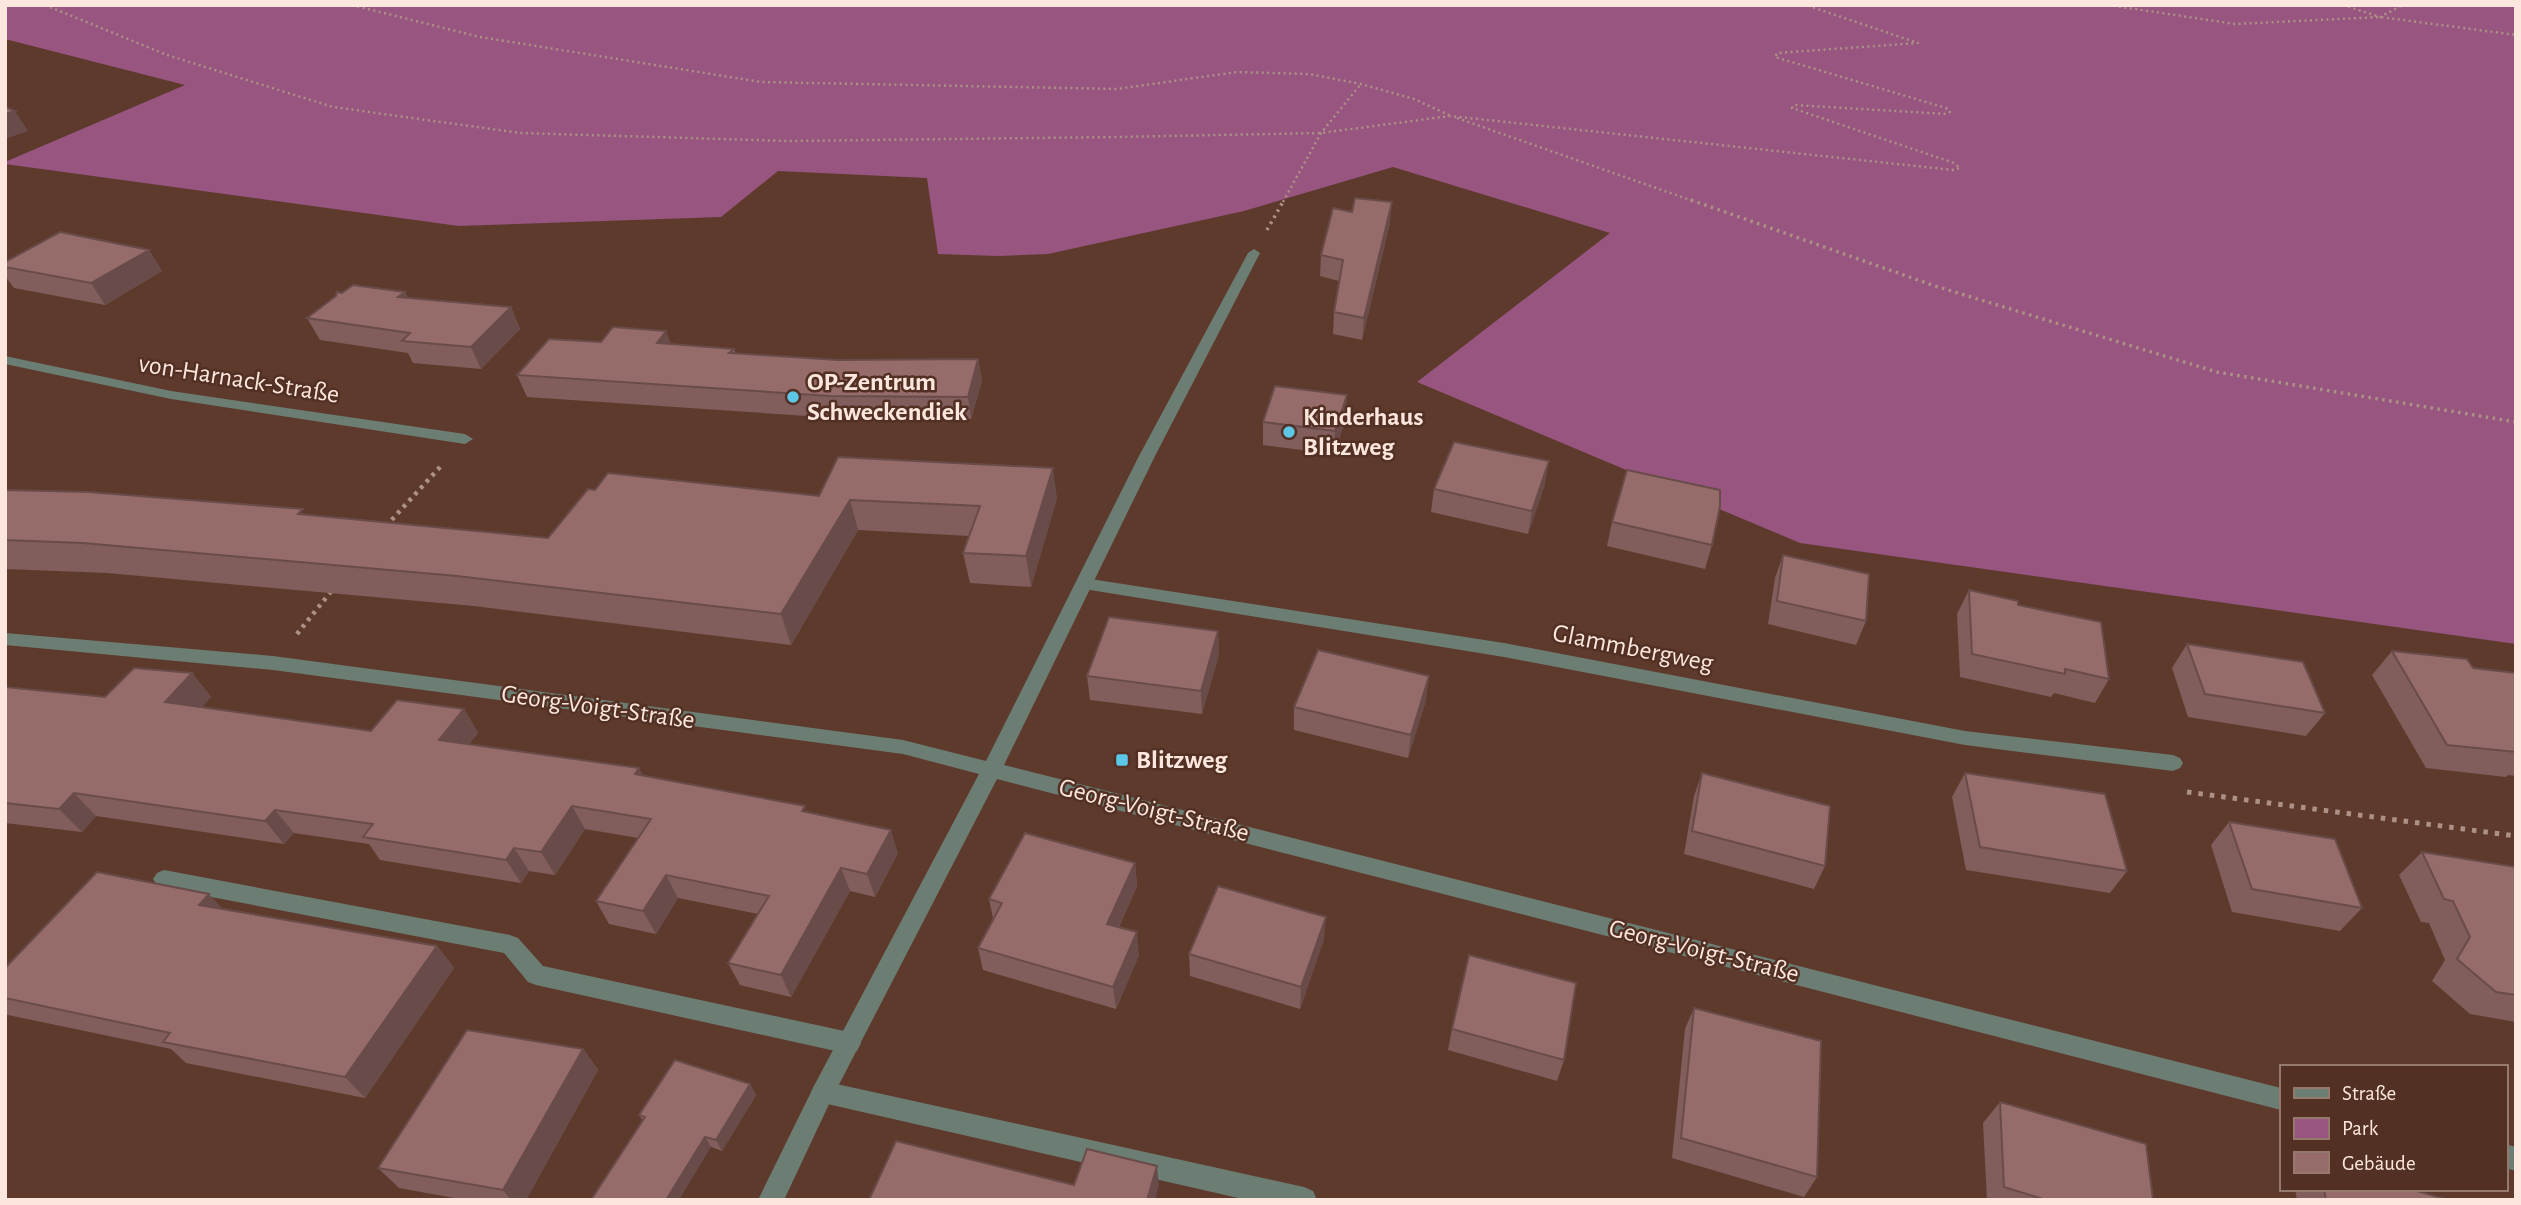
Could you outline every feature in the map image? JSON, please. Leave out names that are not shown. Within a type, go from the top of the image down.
[{"type":"street","points":[[771,1200],[823,1092],[992,769],[1147,456],[1254,253]]},
{"type":"street","name":"von-Harnack-Straße","points":[[5,360],[171,395],[466,439]]},
{"type":"street","name":"Glammbergweg","points":[[1084,584],[1504,650],[1965,738],[2173,763]]},
{"type":"street","name":"Georg-Voigt-Straße","points":[[5,639],[272,663],[903,747],[2280,1099]]},
{"type":"street","points":[[164,879],[510,945],[536,975],[849,1043]]},
{"type":"street","points":[[823,1092],[1304,1200]]},
{"type":"path","points":[[45,5],[167,55],[333,107],[520,133],[788,141],[1321,133],[1450,116],[1953,170],[1960,168],[1954,163],[1793,108],[1794,105],[1946,114],[1950,112],[1946,108],[1775,57],[1777,52],[1918,43],[1806,5]]},
{"type":"path","points":[[352,5],[480,37],[761,82],[1117,89],[1237,72],[1309,74],[1361,83],[1414,99],[1450,116],[1935,286],[2217,372],[2516,422]]},
{"type":"path","points":[[2108,5],[2235,24],[2380,17],[2516,35]]},
{"type":"path","points":[[2343,5],[2380,17],[2403,5]]},
{"type":"path","points":[[1254,253],[1321,133],[1361,83]]},
{"type":"path","points":[[383,530],[466,439]]},
{"type":"path","points":[[272,663],[340,581]]},
{"type":"green space","points":[[5,5],[2516,5],[2516,644],[1800,543],[1417,382],[1610,233],[1393,167],[1244,211],[1048,254],[938,254],[927,178],[778,171],[721,217],[459,226],[5,164],[185,85],[5,39]]},
{"type":"building","points":[[5,107],[15,111],[5,114]]},
{"type":"building","points":[[1355,198],[1392,202],[1364,318],[1334,312],[1343,260],[1321,255],[1333,208],[1352,212]]},
{"type":"building","points":[[60,232],[149,250],[91,283],[5,267],[5,262]]},
{"type":"building","points":[[353,285],[405,292],[398,297],[511,307],[471,347],[402,341],[410,333],[307,318],[336,296],[337,292],[342,293]]},
{"type":"building","points":[[613,327],[666,331],[657,343],[734,349],[729,353],[838,360],[978,359],[968,397],[830,396],[517,375],[549,339],[601,342]]},
{"type":"building","points":[[1275,386],[1347,395],[1335,431],[1263,422]]},
{"type":"building","points":[[1454,442],[1549,461],[1532,511],[1434,489]]},
{"type":"building","points":[[838,457],[1053,468],[1026,556],[963,553],[980,506],[850,500],[781,614],[457,576],[83,543],[5,540],[5,490],[88,492],[303,509],[298,514],[548,538],[588,489],[595,490],[608,473],[819,496]]},
{"type":"building","points":[[1627,470],[1720,490],[1720,506],[1712,545],[1612,522]]},
{"type":"building","points":[[1783,555],[1869,574],[1866,621],[1777,601]]},
{"type":"building","points":[[1969,590],[2018,601],[2018,605],[2101,622],[2109,679],[2065,669],[2065,674],[1972,654]]},
{"type":"building","points":[[1109,617],[1218,631],[1201,691],[1087,676]]},
{"type":"building","points":[[2187,644],[2303,662],[2325,713],[2205,694]]},
{"type":"building","points":[[1318,650],[1429,676],[1411,735],[1294,707]]},
{"type":"building","points":[[2392,651],[2467,659],[2473,668],[2516,673],[2516,752],[2447,745]]},
{"type":"building","points":[[134,668],[192,673],[165,702],[371,731],[397,700],[464,709],[439,740],[639,768],[635,774],[805,806],[802,811],[891,830],[867,874],[841,868],[781,975],[728,963],[769,896],[666,875],[643,911],[596,901],[651,819],[572,806],[541,852],[514,848],[506,860],[363,837],[373,824],[275,810],[265,821],[74,793],[59,809],[5,803],[5,687],[105,697]]},
{"type":"building","points":[[1702,773],[1830,806],[1825,866],[1692,831]]},
{"type":"building","points":[[1965,773],[2105,794],[2127,871],[1980,847]]},
{"type":"building","points":[[2229,822],[2335,839],[2362,908],[2252,889]]},
{"type":"building","points":[[1025,833],[1135,863],[1107,924],[1137,932],[1113,987],[978,948],[1002,903],[989,899]]},
{"type":"building","points":[[2422,852],[2516,867],[2516,995],[2496,992],[2457,959],[2470,937],[2453,901],[2444,899]]},
{"type":"building","points":[[97,872],[209,894],[199,905],[437,946],[345,1077],[163,1042],[170,1033],[5,998],[5,968]]},
{"type":"building","points":[[1218,886],[1326,917],[1301,987],[1189,954]]},
{"type":"building","points":[[1469,955],[1576,983],[1564,1060],[1452,1029]]},
{"type":"building","points":[[1694,1008],[1821,1041],[1817,1177],[1681,1138]]},
{"type":"building","points":[[467,1030],[583,1049],[503,1190],[378,1168]]},
{"type":"building","points":[[675,1060],[750,1084],[716,1140],[705,1137],[666,1200],[591,1200],[645,1117],[639,1115]]},
{"type":"building","points":[[2000,1102],[2146,1144],[2153,1200],[2046,1200],[2004,1187]]},
{"type":"building","points":[[896,1141],[1074,1185],[1087,1149],[1157,1166],[1147,1200],[869,1200]]},
{"type":"building","points":[[2324,1191],[2417,1191],[2448,1200],[2326,1200]]},
{"type":"place","name":"OP-Zentrum Schweckendiek","points":[[793,397]]},
{"type":"place","name":"Kinderhaus Blitzweg","points":[[1289,432]]},
{"type":"place","name":"Blitzweg","points":[[1122,760]]}]
